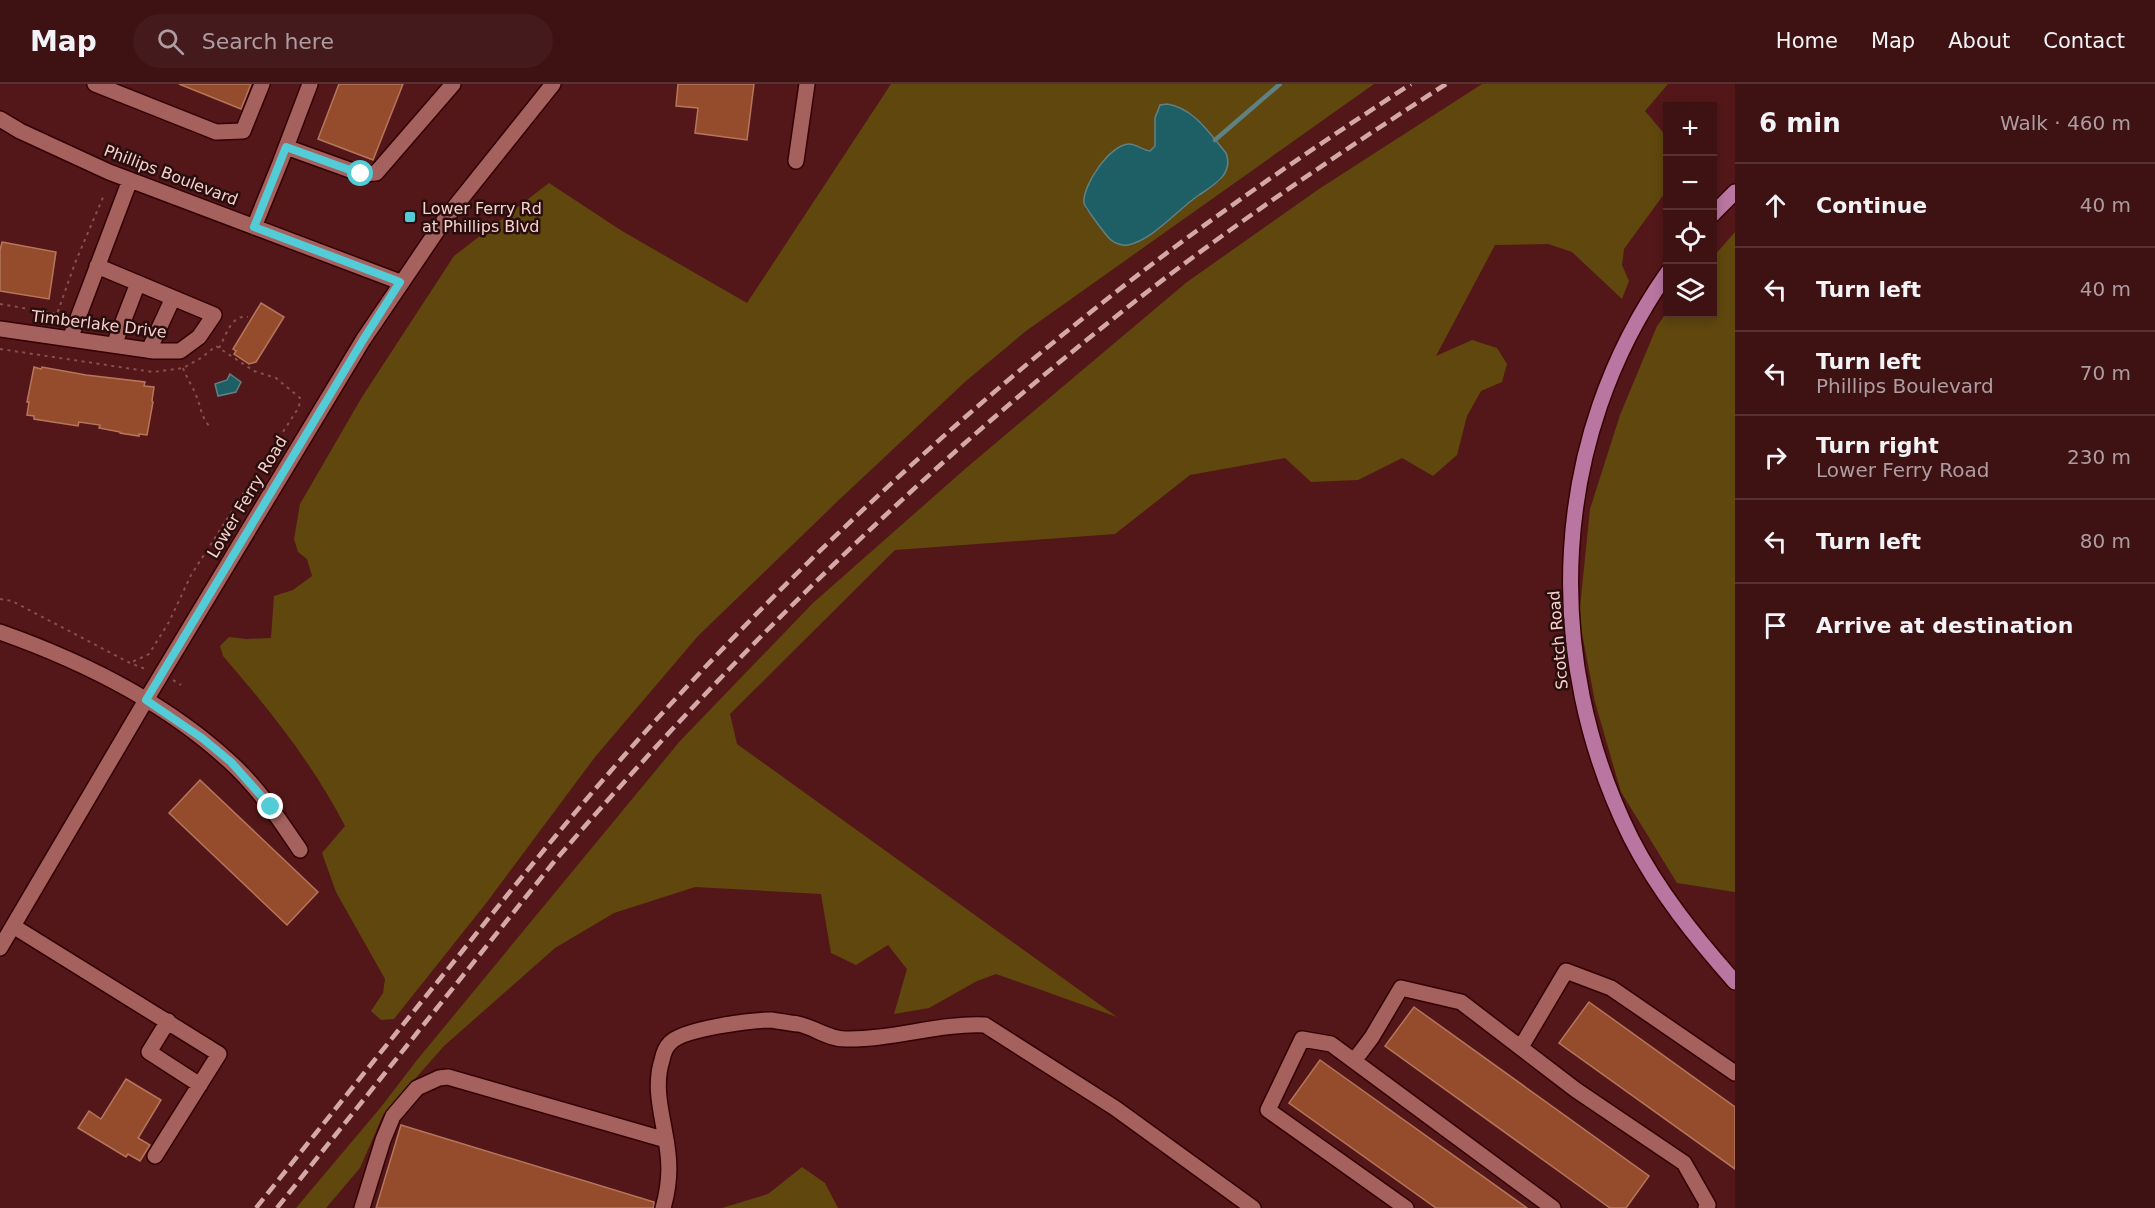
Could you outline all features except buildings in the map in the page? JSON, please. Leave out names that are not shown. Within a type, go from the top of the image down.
[{"type":"main road","points":[[1717,211],[1735,192]]},
{"type":"main road","name":"Scotch Road","points":[[1663,279],[1635,323],[1605,391],[1581,474],[1575,512],[1570,598],[1577,676],[1598,759],[1632,840],[1655,879],[1676,908],[1735,982]]},
{"type":"street","points":[[95,84],[216,132],[243,130],[262,84]]},
{"type":"street","points":[[254,227],[310,84]]},
{"type":"street","points":[[286,147],[361,174],[376,173],[453,84]]},
{"type":"street","name":"Lower Ferry Road","points":[[0,948],[357,349],[400,282],[445,219],[553,84]]},
{"type":"street","points":[[796,162],[807,84]]},
{"type":"street","name":"Phillips Boulevard","points":[[0,119],[130,180],[400,282]]},
{"type":"street","points":[[70,339],[130,180]]},
{"type":"street","points":[[97,266],[172,298],[149,350]]},
{"type":"street","points":[[114,345],[138,283]]},
{"type":"street","name":"Timberlake Drive","points":[[0,329],[149,350],[180,351],[199,337],[214,315],[172,298]]},
{"type":"street","points":[[0,632],[50,650],[146,700],[202,738],[231,762],[271,807],[300,850]]},
{"type":"street","points":[[13,926],[219,1054],[155,1156]]},
{"type":"street","points":[[1521,1047],[1566,971],[1611,988],[1735,1073]]},
{"type":"street","points":[[1354,1061],[1372,1037],[1401,988],[1461,1002],[1576,1090],[1684,1163],[1708,1205],[1706,1208]]},
{"type":"street","points":[[663,1208],[668,1185],[668,1156],[657,1085],[662,1059],[670,1043],[680,1036],[697,1031],[772,1020],[801,1025],[843,1039],[881,1038],[963,1024],[985,1025],[1115,1108],[1253,1208]]},
{"type":"street","points":[[168,1021],[149,1052],[200,1085]]},
{"type":"street","points":[[1406,1208],[1268,1110],[1302,1039],[1331,1044],[1553,1208]]},
{"type":"street","points":[[362,1208],[383,1140],[393,1116],[417,1088],[439,1078],[448,1077],[666,1140]]},
{"type":"path","points":[[0,304],[57,315],[75,263],[104,195]]},
{"type":"path","points":[[219,348],[235,319],[241,316],[248,317]]},
{"type":"path","points":[[0,349],[153,372],[183,368],[216,346],[254,371],[276,378],[298,395],[300,404],[191,575],[169,622],[149,654],[130,663]]},
{"type":"path","points":[[183,368],[197,396],[201,416],[209,426]]},
{"type":"path","points":[[0,599],[12,601],[130,663],[162,674],[181,685]]},
{"type":"shaded area","points":[[891,84],[1374,84],[1026,331],[966,381],[842,497],[698,636],[595,757],[487,902],[394,1019],[381,1020],[371,1011],[383,993],[385,979],[336,892],[322,853],[345,826],[304,759],[257,696],[223,656],[220,646],[229,637],[271,638],[274,596],[293,590],[312,576],[307,559],[298,552],[294,539],[300,504],[362,397],[454,256],[549,183],[622,231],[747,303]],"holes":[[[1175,105],[1195,118],[1226,153],[1221,180],[1191,200],[1150,234],[1111,240],[1085,208],[1136,145],[1150,151],[1155,146],[1155,118]]]},
{"type":"shaded area","points":[[1482,84],[1668,84],[1645,111],[1663,132],[1663,195],[1624,249],[1622,265],[1629,281],[1622,299],[1572,252],[1548,244],[1495,245],[1436,356],[1472,340],[1497,348],[1507,364],[1502,382],[1481,391],[1467,416],[1457,455],[1433,476],[1402,458],[1358,480],[1311,482],[1285,458],[1190,475],[1115,534],[895,550],[730,714],[737,744],[1117,1017],[996,974],[977,981],[929,1008],[894,1014],[907,969],[888,945],[856,965],[831,953],[821,894],[695,887],[614,913],[555,948],[444,1046],[383,1115],[360,1168],[326,1208],[296,1208],[680,741],[813,603],[965,469],[1187,282],[1319,189]]},
{"type":"shaded area","points":[[1735,232],[1735,892],[1677,883],[1621,792],[1595,702],[1579,617],[1590,509],[1620,415],[1657,326],[1663,318],[1717,318],[1717,252]]},
{"type":"shaded area","points":[[802,1167],[825,1183],[838,1208],[722,1208],[768,1194]]},
{"type":"water","points":[[1160,105],[1177,106],[1193,116],[1207,130],[1226,153],[1228,160],[1225,173],[1216,183],[1147,237],[1128,245],[1116,243],[1105,233],[1084,203],[1088,187],[1092,177],[1106,158],[1122,146],[1132,144],[1150,151],[1155,146],[1155,118]]},
{"type":"water","points":[[230,374],[241,382],[236,392],[218,396],[215,384],[227,380]]},
{"type":"waterway","points":[[1215,140],[1280,84]]},
{"type":"railway","points":[[256,1208],[514,887],[596,789],[652,724],[729,642],[829,542],[984,401],[1092,311],[1249,193],[1411,84]]},
{"type":"railway","points":[[277,1208],[553,863],[683,718],[818,579],[960,447],[1149,290],[1274,199],[1446,84]]},
{"type":"place","name":"Lower Ferry Rd at Phillips Blvd","points":[[410,217]]},
{"type":"route","points":[[271,807],[231,762],[202,738],[146,700],[400,282],[254,227],[286,147],[361,174]]}]
